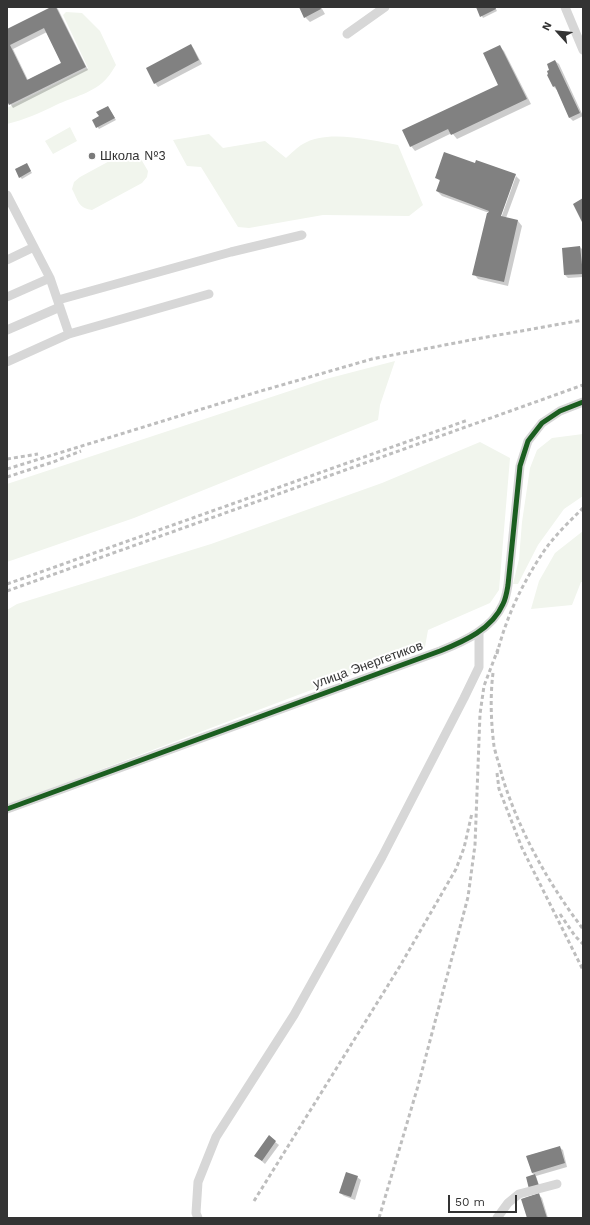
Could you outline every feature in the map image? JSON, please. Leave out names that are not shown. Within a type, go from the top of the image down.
[{"type":"street","points":[[347,34],[385,7]]},
{"type":"street","points":[[565,7],[583,50]]},
{"type":"street","points":[[7,196],[50,278],[69,334]]},
{"type":"street","points":[[7,330],[59,304],[231,252],[302,235]]},
{"type":"street","points":[[7,260],[34,247]]},
{"type":"street","points":[[7,297],[50,278]]},
{"type":"street","points":[[7,362],[69,334],[209,294]]},
{"type":"street","name":"улица Энергетиков","points":[[7,809],[440,651],[460,643],[480,632],[499,613],[504,602],[508,585],[520,466],[528,441],[542,423],[560,411],[583,402]]},
{"type":"street","points":[[198,1218],[196,1213],[198,1182],[216,1137],[294,1015],[382,857],[479,666],[480,632]]},
{"type":"street","points":[[497,1218],[508,1203],[519,1194],[557,1184]]},
{"type":"shaded area","points":[[66,12],[82,13],[100,31],[116,65],[110,75],[102,83],[90,91],[32,116],[7,124],[7,108],[88,68],[63,15]]},
{"type":"shaded area","points":[[70,127],[77,141],[53,154],[45,141]]},
{"type":"shaded area","points":[[209,134],[223,148],[265,141],[286,158],[303,144],[324,137],[349,137],[398,145],[423,205],[409,216],[323,215],[249,228],[238,227],[201,167],[187,166],[173,140]]},
{"type":"shaded area","points":[[128,151],[134,151],[138,154],[148,171],[147,177],[142,183],[92,210],[81,205],[72,189],[74,182],[80,177]]},
{"type":"shaded area","points":[[395,361],[380,405],[378,420],[134,518],[7,562],[7,484],[326,379]]},
{"type":"shaded area","points":[[583,434],[583,496],[564,509],[538,545],[518,584],[513,584],[519,559],[522,522],[530,468],[537,450],[552,438]]},
{"type":"shaded area","points":[[480,442],[510,458],[499,590],[490,603],[428,630],[425,647],[7,805],[7,610],[17,604],[211,544],[382,483]]},
{"type":"shaded area","points":[[583,531],[583,582],[581,582],[572,605],[531,609],[539,581],[555,553]]},
{"type":"building","points":[[51,7],[56,7],[86,67],[9,105],[7,101],[7,29]],"holes":[[[44,28],[61,63],[27,80],[10,45]]]},
{"type":"building","points":[[299,7],[320,7],[321,9],[304,18]]},
{"type":"building","points":[[476,7],[495,7],[496,9],[480,17]]},
{"type":"building","points":[[191,44],[199,60],[154,84],[146,68]]},
{"type":"building","points":[[500,45],[527,99],[451,135],[448,129],[410,147],[402,130],[498,85],[483,53]]},
{"type":"building","points":[[555,60],[580,113],[569,118],[555,86],[553,87],[547,75],[547,71],[549,70],[547,64]]},
{"type":"building","points":[[108,106],[115,118],[96,128],[92,120],[99,116],[96,112]]},
{"type":"building","points":[[444,152],[475,163],[476,160],[516,174],[501,216],[518,220],[504,282],[472,275],[487,213],[489,211],[436,191],[440,180],[435,178]]},
{"type":"building","points":[[27,163],[31,171],[19,178],[15,169]]},
{"type":"building","points":[[583,198],[583,224],[573,204]]},
{"type":"building","points":[[580,246],[583,274],[564,275],[562,248]]},
{"type":"building","points":[[269,1135],[276,1141],[262,1161],[254,1156]]},
{"type":"building","points":[[560,1146],[565,1163],[532,1173],[526,1156]]},
{"type":"building","points":[[346,1172],[358,1176],[351,1197],[339,1193]]},
{"type":"building","points":[[535,1174],[539,1186],[529,1189],[526,1177]]},
{"type":"building","points":[[539,1193],[547,1218],[527,1218],[521,1199]]},
{"type":"railway","points":[[7,469],[254,393],[372,359],[583,320]]},
{"type":"railway","points":[[7,591],[583,385]]},
{"type":"railway","points":[[7,584],[468,420]]},
{"type":"railway","points":[[7,477],[81,451]]},
{"type":"railway","points":[[7,459],[38,454]]},
{"type":"railway","points":[[497,654],[510,613],[529,575],[553,539],[583,508]]},
{"type":"railway","points":[[379,1218],[418,1086],[468,897],[475,845],[480,714],[484,686],[498,649]]},
{"type":"railway","points":[[493,673],[491,710],[494,746],[509,796],[517,817],[546,875],[583,929]]},
{"type":"railway","points":[[497,773],[499,789],[522,848],[583,970]]},
{"type":"railway","points":[[254,1201],[400,966],[456,869],[464,848],[472,813]]},
{"type":"railway","points":[[560,914],[575,936],[583,944]]},
{"type":"cycle path","points":[[7,809],[440,651],[477,633],[498,613],[506,597],[520,466],[528,441],[542,423],[560,411],[583,402]]},
{"type":"place","name":"Школа №3","points":[[92,156]]}]
